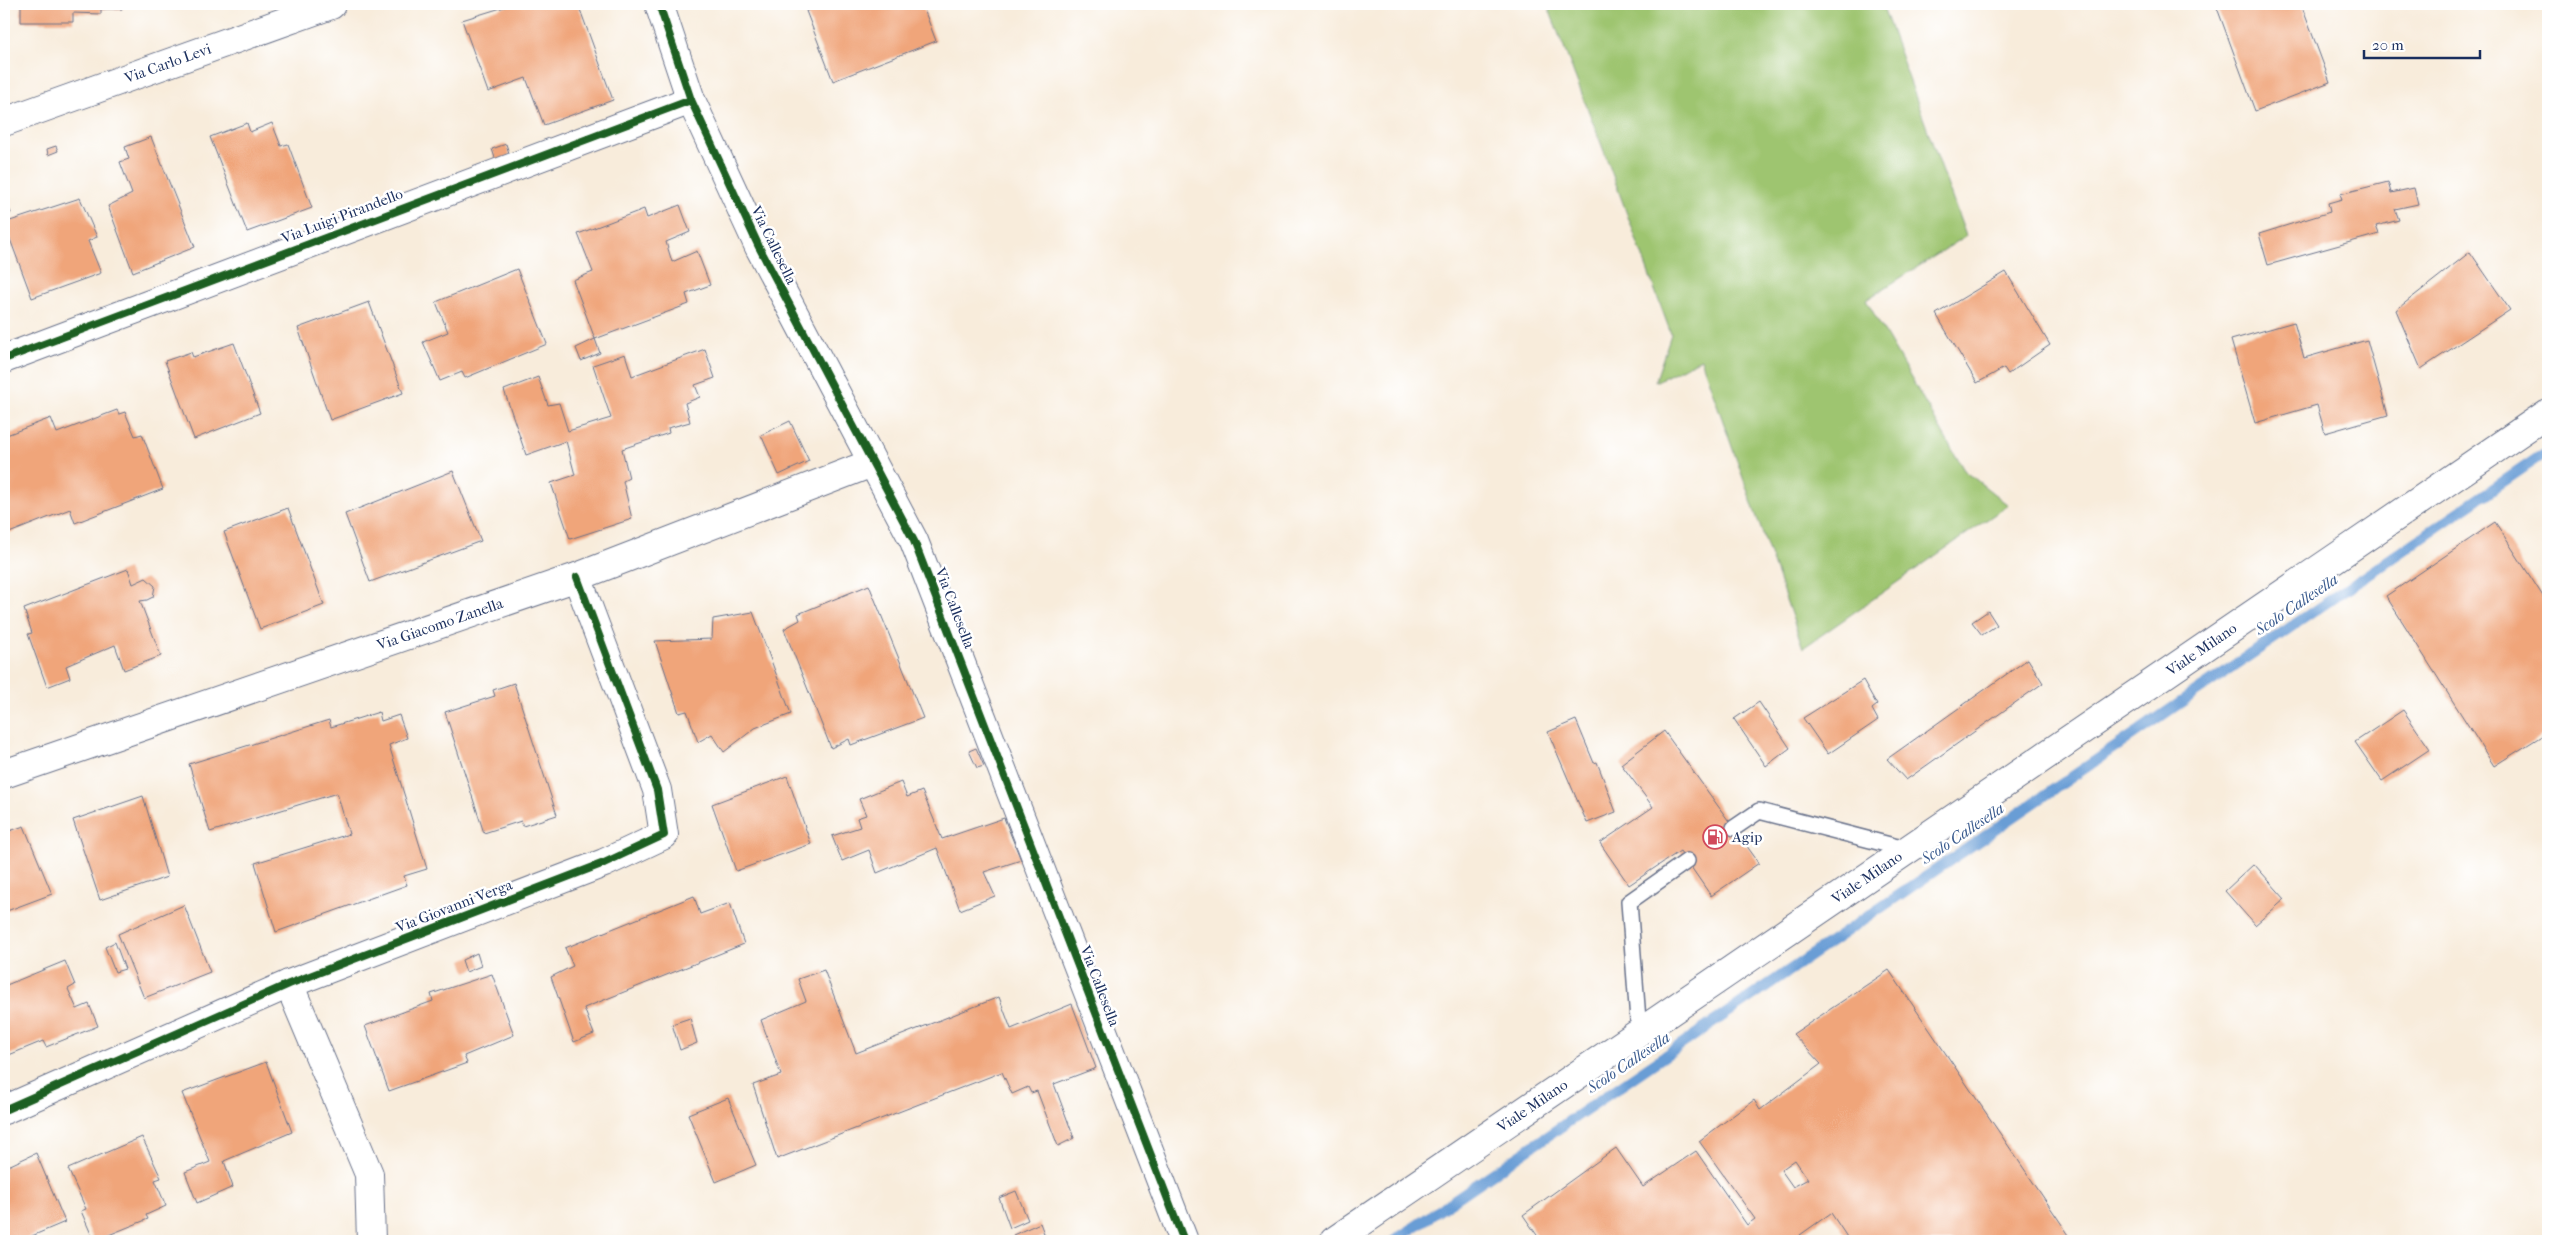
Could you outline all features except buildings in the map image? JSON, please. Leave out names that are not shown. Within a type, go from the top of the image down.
[{"type":"street","name":"Via Callesella","points":[[660,4],[691,100],[759,247],[914,541],[1184,1241]]},
{"type":"street","name":"Via Carlo Levi","points":[[4,122],[331,5]]},
{"type":"street","name":"Via Luigi Pirandello","points":[[4,359],[691,100]]},
{"type":"street","name":"Viale Milano","points":[[1334,1241],[2548,413]]},
{"type":"street","name":"Via Giacomo Zanella","points":[[4,774],[577,578],[872,463]]},
{"type":"street","name":"Via Giovanni Verga","points":[[4,1110],[289,984],[604,863],[664,835],[657,790],[577,578]]},
{"type":"street","points":[[289,984],[369,1174],[371,1241]]},
{"type":"lane","points":[[1734,828],[1759,811],[1909,850]]},
{"type":"lane","points":[[1639,1033],[1629,902],[1687,861]]},
{"type":"green space","points":[[1547,4],[1882,4],[1966,236],[1866,300],[1964,470],[2008,505],[1803,648],[1701,359],[1655,382],[1671,334],[1602,146]]},
{"type":"waterway","name":"Scolo Callesella","points":[[1394,1241],[2548,451]]},
{"type":"cycle path","points":[[659,4],[691,100],[759,247],[914,541],[1184,1241]]},
{"type":"cycle path","points":[[4,359],[691,100]]},
{"type":"cycle path","points":[[4,1110],[289,984],[604,863],[664,835],[657,790],[577,577]]},
{"type":"place","name":"Agip","points":[[1715,837]]}]
